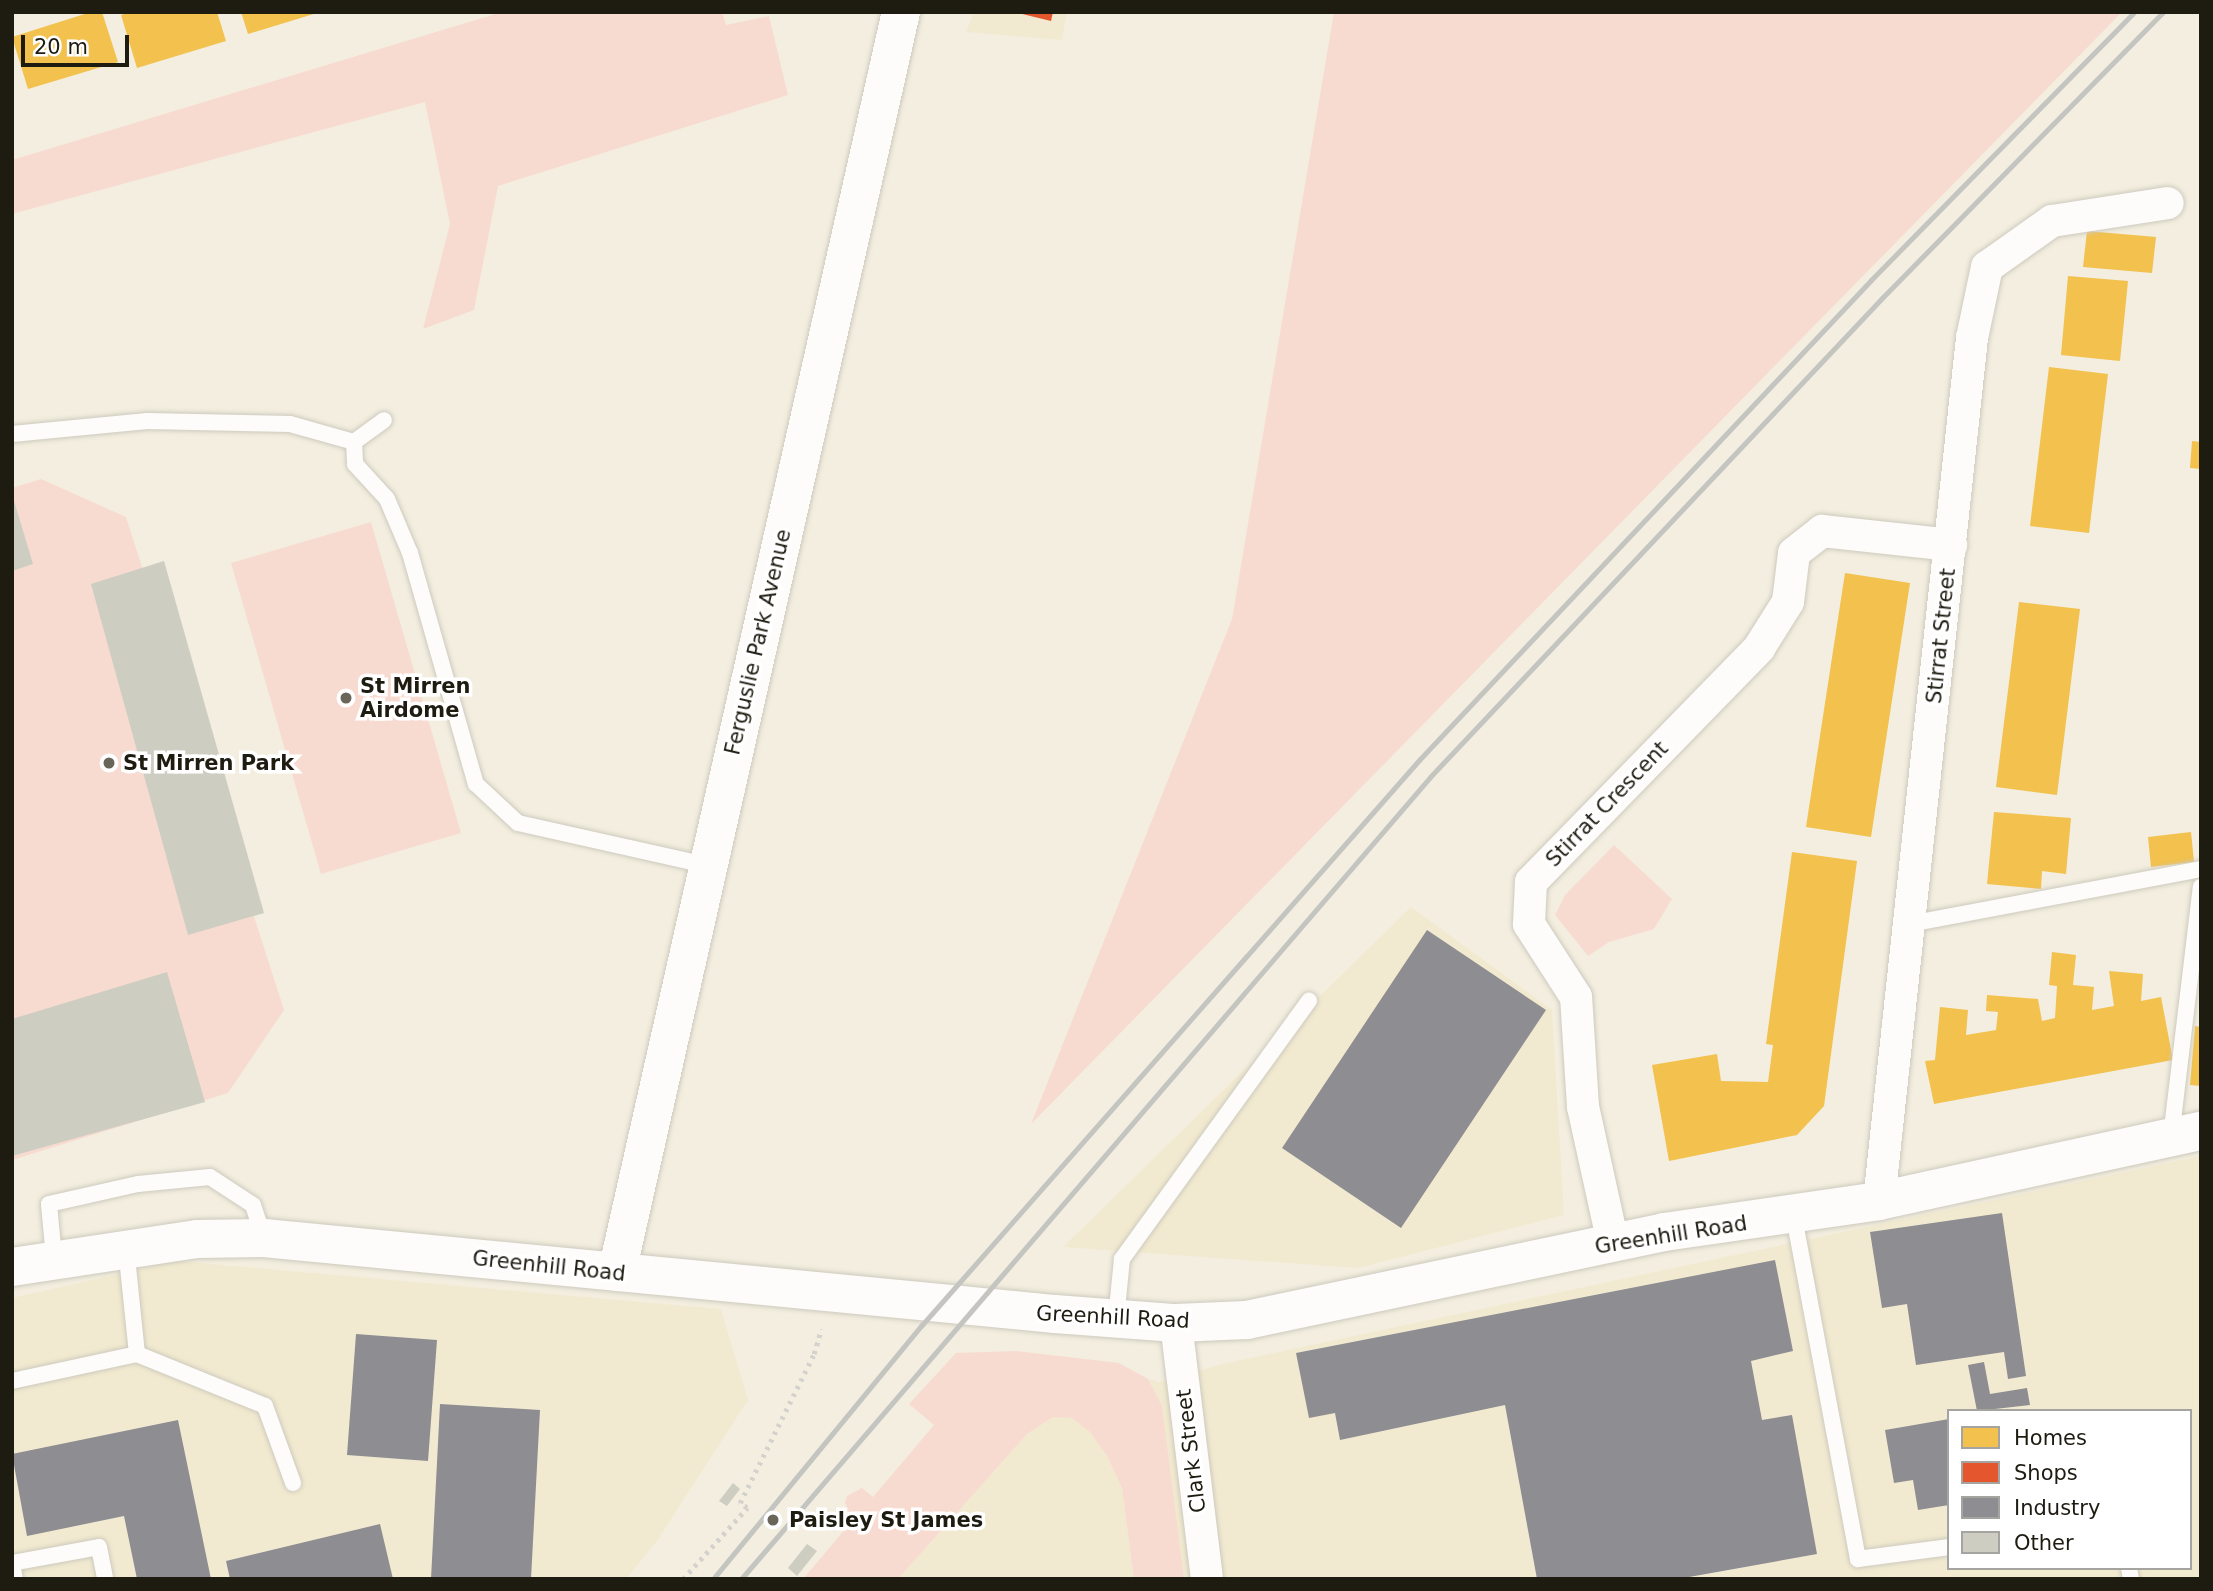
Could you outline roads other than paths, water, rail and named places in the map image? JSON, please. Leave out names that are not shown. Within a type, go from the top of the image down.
[{"type":"street","name":"Ferguslie Park Avenue","points":[[617,1272],[706,865],[901,12]]},
{"type":"street","name":"Stirrat Street","points":[[1879,1201],[1972,338],[1987,267],[2052,221],[2168,203]]},
{"type":"street","name":"Stirrat Crescent","points":[[1613,1243],[1583,1107],[1576,997],[1529,924],[1531,882],[1759,648],[1788,602],[1794,553],[1822,531],[1951,545]]},
{"type":"street","name":"Greenhill Road","points":[[12,1267],[54,1258],[197,1239],[264,1238],[1175,1323],[1271,1316],[1664,1232],[1794,1217],[1879,1201],[2186,1134]]},
{"type":"street","name":"Clark Street","points":[[1175,1323],[1206,1579]]},
{"type":"lane","points":[[354,442],[384,420]]},
{"type":"lane","points":[[12,434],[147,421],[290,424],[354,442]]},
{"type":"lane","points":[[354,442],[355,464],[387,499],[410,553],[476,784],[518,823],[706,865]]},
{"type":"lane","points":[[1910,924],[2201,869]]},
{"type":"lane","points":[[2186,1134],[2201,887]]},
{"type":"lane","points":[[1116,1319],[1122,1259],[1309,1001]]},
{"type":"lane","points":[[54,1258],[49,1205],[138,1184],[210,1177],[253,1205],[264,1238]]},
{"type":"lane","points":[[1794,1217],[1858,1559],[1947,1547]]},
{"type":"lane","points":[[126,1248],[137,1354]]},
{"type":"lane","points":[[12,1381],[137,1354],[265,1406],[293,1483]]},
{"type":"lane","points":[[15,1579],[12,1564],[99,1546],[105,1579]]},
{"type":"railway","points":[[713,1579],[921,1326],[1420,759],[1871,280],[2134,12]]},
{"type":"railway","points":[[741,1579],[1430,777],[1882,298],[2163,12]]},
{"type":"place","name":"St Mirren Airdome","points":[[346,698]]},
{"type":"place","name":"St Mirren Park","points":[[109,763]]},
{"type":"place","name":"Paisley St James","points":[[773,1520]]}]
